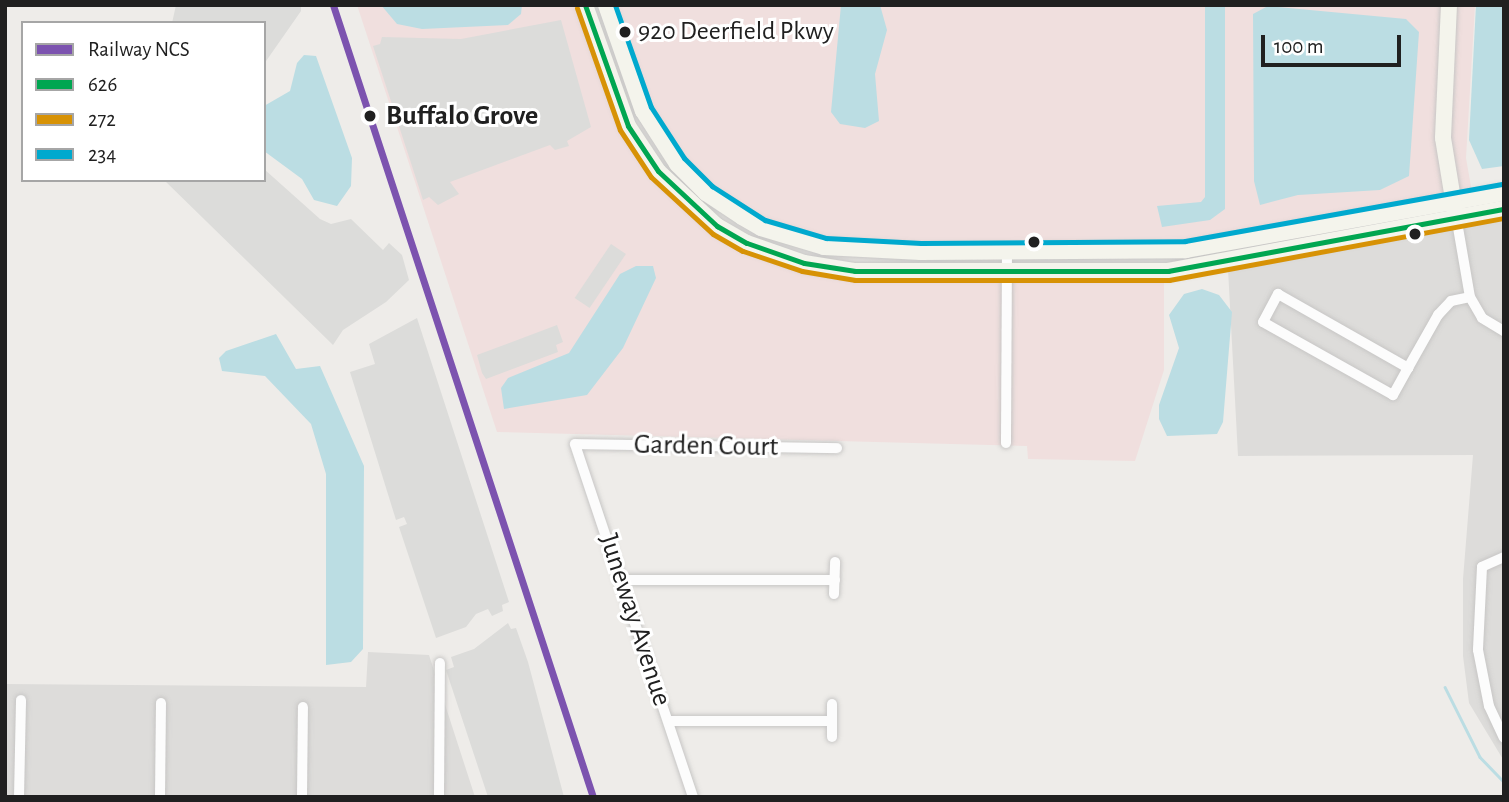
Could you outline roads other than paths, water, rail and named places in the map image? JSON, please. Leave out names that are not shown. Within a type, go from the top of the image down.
[{"type":"main road","points":[[585,5],[628,127],[677,193],[717,226],[772,254],[836,269],[1006,272],[1200,268],[1454,209],[1504,193]]},
{"type":"main road","points":[[606,5],[633,87],[658,137],[706,193],[761,228],[824,247],[1007,252],[1186,250],[1454,209],[1504,209]]},
{"type":"main road","points":[[1450,5],[1443,138],[1454,209]]},
{"type":"street","points":[[1454,209],[1471,297],[1482,318],[1504,331]]},
{"type":"street","points":[[1006,443],[1007,252]]},
{"type":"street","points":[[1408,368],[1278,294],[1263,322],[1393,395],[1438,315],[1451,301],[1471,297]]},
{"type":"street","name":"Garden Court","points":[[575,444],[837,448]]},
{"type":"street","name":"Juneway Avenue","points":[[575,444],[694,797]]},
{"type":"street","points":[[1504,557],[1489,562],[1480,576],[1479,650],[1489,706],[1504,738]]},
{"type":"street","points":[[834,594],[835,562]]},
{"type":"street","points":[[623,580],[835,580]]},
{"type":"street","points":[[439,797],[440,663]]},
{"type":"street","points":[[19,797],[20,700]]},
{"type":"street","points":[[160,797],[161,703]]},
{"type":"street","points":[[832,704],[832,737]]},
{"type":"street","points":[[302,797],[303,706]]},
{"type":"street","points":[[669,721],[832,721]]},
{"type":"water","points":[[381,5],[522,5],[521,14],[508,25],[422,29],[397,24]]},
{"type":"water","points":[[841,5],[880,5],[887,30],[875,74],[879,121],[865,128],[840,124],[831,112]]},
{"type":"water","points":[[1205,5],[1225,5],[1225,209],[1210,220],[1162,227],[1157,206],[1201,202],[1205,197]]},
{"type":"water","points":[[1476,5],[1504,5],[1504,166],[1482,169],[1469,140]]},
{"type":"water","points":[[1268,6],[1406,19],[1419,32],[1409,176],[1380,190],[1298,195],[1260,205],[1254,181],[1253,14]]},
{"type":"water","points":[[304,55],[316,56],[352,158],[351,186],[337,206],[314,200],[302,179],[266,152],[266,105],[290,91],[297,63]]},
{"type":"water","points":[[636,266],[653,266],[656,278],[623,348],[587,395],[504,409],[501,388],[508,378],[569,353],[620,274]]},
{"type":"water","points":[[1202,289],[1219,295],[1232,312],[1223,422],[1217,434],[1167,436],[1159,419],[1159,405],[1179,348],[1169,315],[1184,294]]},
{"type":"water","points":[[276,334],[296,369],[320,366],[364,466],[363,649],[351,662],[326,665],[326,474],[311,424],[265,376],[222,371],[219,358],[226,351]]},
{"type":"waterway","points":[[1445,687],[1480,757],[1504,782]]},
{"type":"rail line","name":"NCS","points":[[333,5],[593,797]]},
{"type":"place","name":"920 Deerfield Pkwy","points":[[625,32]]},
{"type":"place","name":"Buffalo Grove","points":[[370,116]]}]
